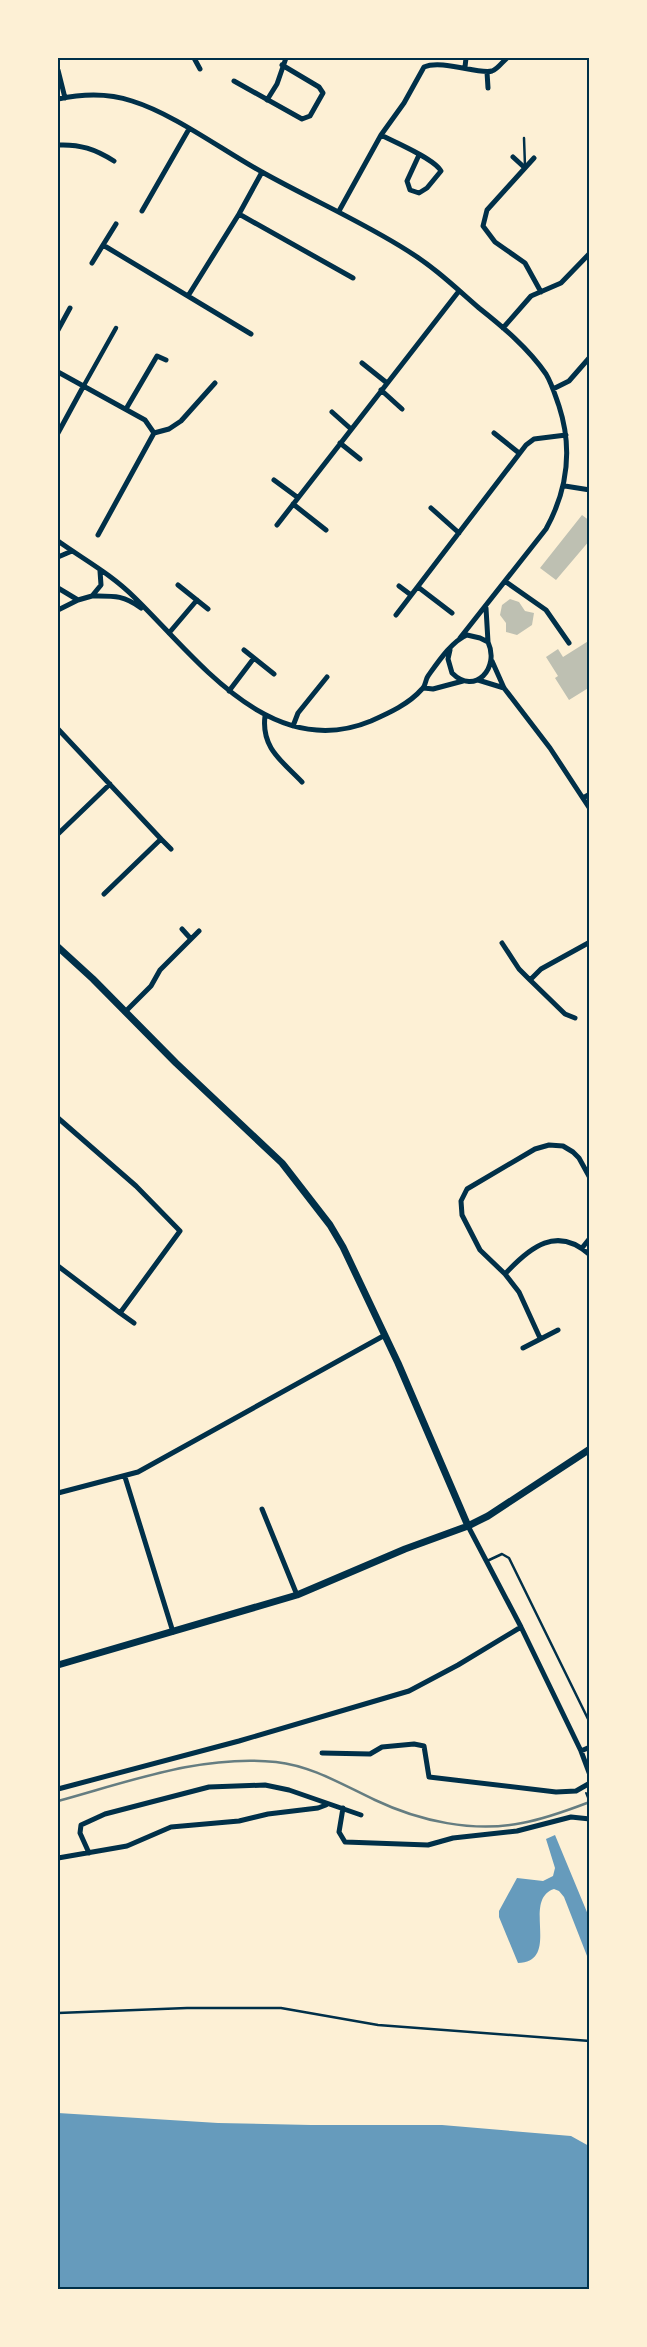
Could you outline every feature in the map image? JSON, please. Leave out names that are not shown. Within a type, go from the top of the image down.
[{"type":"street","points":[[194,58],[200,69]]},
{"type":"street","points":[[267,100],[277,84],[286,58]]},
{"type":"street","points":[[464,67],[466,58]]},
{"type":"street","points":[[339,211],[382,135],[404,103],[424,67],[429,65],[464,67],[488,72],[507,58]]},
{"type":"street","points":[[234,81],[302,119],[310,116],[323,94],[319,87],[282,65]]},
{"type":"street","points":[[58,70],[65,98]]},
{"type":"street","points":[[488,72],[488,88]]},
{"type":"street","points":[[58,99],[101,95],[133,101],[155,110],[262,172],[339,211],[409,251],[431,267],[502,328],[528,352],[546,375],[553,389],[566,434],[568,459],[565,486],[557,510],[546,529],[486,608],[476,617],[427,678],[424,688],[393,711],[369,722],[329,729],[293,726],[265,716],[228,691],[126,590],[58,541]]},
{"type":"street","points":[[142,211],[189,129]]},
{"type":"street","points":[[382,135],[419,155],[434,164],[441,172],[427,188],[419,193],[410,190],[407,181],[419,155]]},
{"type":"street","points":[[58,145],[74,144],[91,148],[114,160]]},
{"type":"street","points":[[513,157],[525,168]]},
{"type":"street","points":[[534,158],[487,210],[483,226],[495,242],[525,264],[541,292]]},
{"type":"street","points":[[188,296],[240,214],[262,172]]},
{"type":"street","points":[[240,214],[353,278]]},
{"type":"street","points":[[92,263],[116,224]]},
{"type":"street","points":[[103,245],[251,334]]},
{"type":"street","points":[[502,328],[531,296],[561,283],[590,252]]},
{"type":"street","points":[[277,525],[459,291]]},
{"type":"street","points":[[58,330],[70,308]]},
{"type":"street","points":[[58,433],[116,328]]},
{"type":"street","points":[[126,409],[156,356],[166,360]]},
{"type":"street","points":[[553,389],[569,381],[590,357]]},
{"type":"street","points":[[362,363],[387,383]]},
{"type":"street","points":[[58,372],[145,420],[154,433]]},
{"type":"street","points":[[98,535],[154,433],[169,429],[180,421],[215,383]]},
{"type":"street","points":[[381,390],[402,409]]},
{"type":"street","points":[[332,412],[351,428]]},
{"type":"street","points":[[494,433],[519,453]]},
{"type":"street","points":[[396,615],[526,444],[534,439],[566,434]]},
{"type":"street","points":[[340,443],[360,459]]},
{"type":"street","points":[[274,480],[297,497]]},
{"type":"street","points":[[565,486],[590,490]]},
{"type":"street","points":[[292,504],[326,530]]},
{"type":"street","points":[[431,508],[459,533]]},
{"type":"street","points":[[58,557],[72,551]]},
{"type":"street","points":[[92,596],[100,585],[100,570]]},
{"type":"street","points":[[506,582],[546,610],[569,643]]},
{"type":"street","points":[[178,585],[208,608]]},
{"type":"street","points":[[399,586],[411,595]]},
{"type":"street","points":[[418,587],[452,612]]},
{"type":"street","points":[[58,588],[78,600]]},
{"type":"street","points":[[58,610],[78,600],[92,596],[118,596],[129,600],[148,613]]},
{"type":"street","points":[[169,633],[197,600]]},
{"type":"street","points":[[486,608],[488,642],[492,661],[504,688],[546,742],[590,809]]},
{"type":"street","points":[[460,638],[474,636],[488,642]]},
{"type":"street","points":[[244,650],[274,674]]},
{"type":"street","points":[[450,650],[448,659],[452,673],[464,681]]},
{"type":"street","points":[[228,691],[254,658]]},
{"type":"street","points":[[478,680],[485,674],[492,661]]},
{"type":"street","points":[[293,726],[298,714],[326,677]]},
{"type":"street","points":[[424,688],[433,689],[464,681],[478,680],[504,688]]},
{"type":"street","points":[[265,716],[263,730],[269,747],[302,782]]},
{"type":"street","points":[[58,729],[171,849]]},
{"type":"street","points":[[58,834],[110,784]]},
{"type":"street","points":[[582,798],[590,794]]},
{"type":"street","points":[[104,894],[161,839]]},
{"type":"street","points":[[182,929],[191,939]]},
{"type":"street","points":[[125,1012],[151,986],[160,970],[199,931]]},
{"type":"street","points":[[530,980],[541,970],[590,942]]},
{"type":"street","points":[[502,943],[519,969],[565,1014],[575,1018]]},
{"type":"street","points":[[58,947],[294,1176],[339,1241],[425,1423],[468,1526],[521,1627],[581,1751],[590,1775]]},
{"type":"street","points":[[58,1118],[136,1186],[180,1232],[120,1313]]},
{"type":"street","points":[[540,1338],[519,1292],[505,1274],[480,1250],[462,1215],[461,1201],[467,1189],[536,1149],[549,1145],[563,1146],[573,1152],[579,1158],[590,1178]]},
{"type":"street","points":[[582,1248],[590,1238]]},
{"type":"street","points":[[505,1274],[524,1256],[548,1241],[567,1240],[590,1255]]},
{"type":"street","points":[[58,1266],[134,1323]]},
{"type":"street","points":[[524,1348],[558,1330]]},
{"type":"street","points":[[58,1493],[125,1477],[150,1466],[385,1335]]},
{"type":"street","points":[[58,1666],[297,1595],[405,1549],[468,1526],[488,1516],[590,1449]]},
{"type":"street","points":[[125,1477],[173,1632]]},
{"type":"street","points":[[262,1509],[297,1595]]},
{"type":"street","points":[[58,1789],[239,1741],[409,1691],[521,1627]]},
{"type":"street","points":[[322,1753],[370,1754],[382,1747],[414,1744],[424,1746],[429,1777],[556,1792],[576,1791],[590,1783]]},
{"type":"street","points":[[581,1751],[590,1747]]},
{"type":"street","points":[[89,1853],[80,1833],[81,1825],[106,1814],[209,1787],[265,1785],[289,1790],[326,1805],[342,1808],[361,1815]]},
{"type":"street","points":[[58,1858],[127,1846],[171,1826],[239,1821],[268,1814],[318,1808],[326,1805]]},
{"type":"street","points":[[342,1808],[340,1832],[345,1842],[428,1846],[453,1838],[517,1831],[572,1817],[590,1819]]},
{"type":"lane","points":[[524,138],[525,168]]},
{"type":"lane","points":[[487,1561],[502,1554],[510,1558],[590,1723]]},
{"type":"lane","points":[[58,2013],[187,2008],[281,2008],[378,2025],[590,2041]]},
{"type":"path","points":[[583,1787],[590,1803]]},
{"type":"water","points":[[555,1835],[589,1917],[589,1961],[564,1897],[559,1891],[554,1889],[545,1895],[541,1905],[538,1952],[531,1960],[518,1963],[499,1917],[499,1911],[517,1878],[543,1881],[553,1876],[555,1868],[546,1839]]},
{"type":"water","points":[[58,2113],[218,2123],[442,2125],[571,2136],[589,2146],[589,2289],[58,2289]]},
{"type":"building","points":[[582,515],[590,521],[590,540],[556,580],[540,568]]},
{"type":"building","points":[[510,599],[519,602],[525,611],[534,613],[532,625],[517,635],[506,632],[506,623],[500,615],[502,605]]},
{"type":"building","points":[[590,640],[590,687],[569,700],[555,678],[558,676],[546,657],[558,649],[563,657]]},
{"type":"railway","points":[[58,1801],[166,1771],[221,1762],[248,1761],[289,1764],[315,1772],[410,1814],[466,1826],[504,1826],[522,1823],[547,1817],[587,1803]]}]
